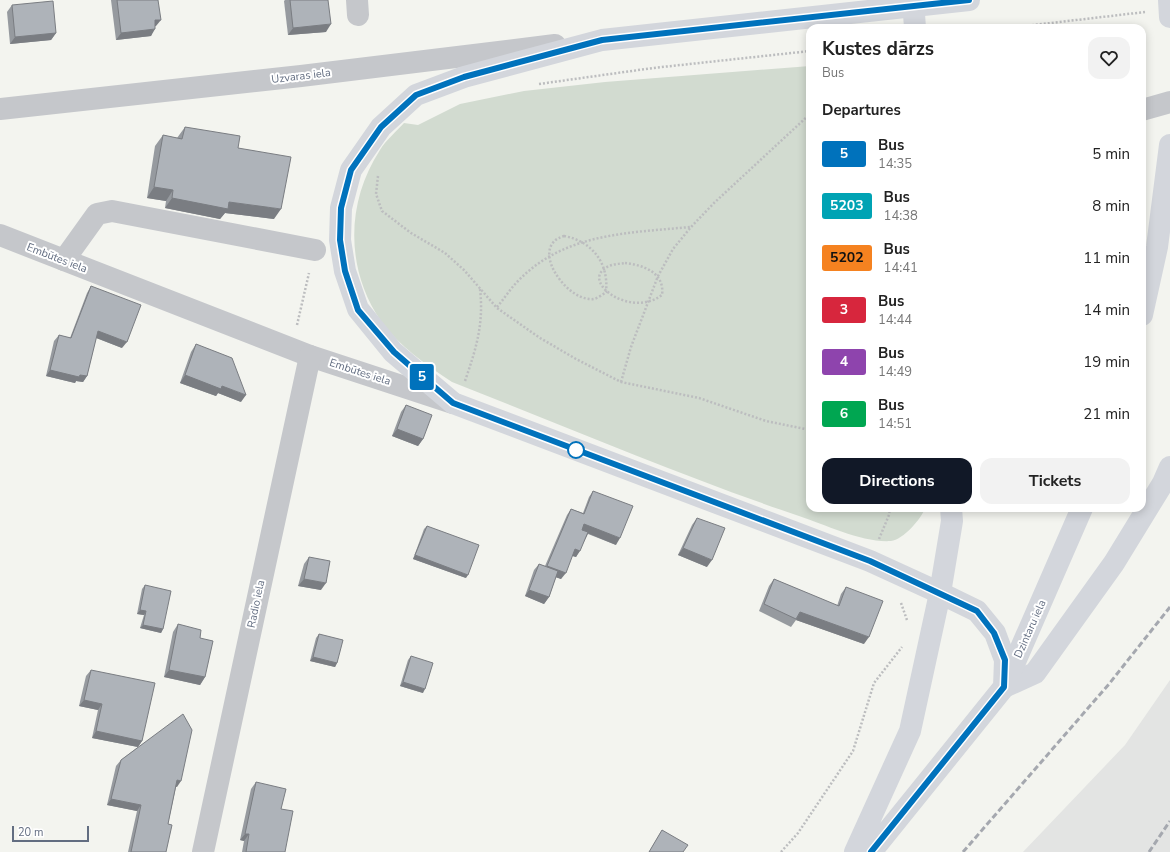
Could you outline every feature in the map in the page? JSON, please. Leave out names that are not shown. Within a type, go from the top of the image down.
[{"type":"main road","points":[[913,0],[915,24]]},
{"type":"main road","points":[[455,404],[394,352],[358,310],[345,271],[340,240],[341,208],[351,170],[381,127],[416,95],[464,77],[602,40],[969,0]]},
{"type":"main road","points":[[1169,0],[1170,17]]},
{"type":"main road","points":[[1146,297],[1157,247],[1170,146]]},
{"type":"main road","name":"Embūtes iela","points":[[455,404],[870,561],[977,611],[994,633],[1005,660],[1004,687]]},
{"type":"main road","points":[[1146,511],[1163,483],[1170,467]]},
{"type":"main road","points":[[855,852],[910,731],[940,593],[952,521],[952,512]]},
{"type":"main road","name":"Dzintaru iela","points":[[871,852],[1004,687],[1080,512]]},
{"type":"main road","points":[[1004,687],[1035,673],[1114,563],[1145,512]]},
{"type":"street","name":"Uzvaras iela","points":[[0,109],[301,76],[602,40]]},
{"type":"street","points":[[1146,109],[1170,102]]},
{"type":"street","points":[[64,260],[97,214],[112,211],[315,250]]},
{"type":"street","name":"Embūtes iela","points":[[0,235],[300,352],[455,404]]},
{"type":"street","name":"Radio iela","points":[[203,852],[300,352]]},
{"type":"path","points":[[1043,24],[1147,12]]},
{"type":"path","points":[[534,85],[653,68],[806,51]]},
{"type":"path","points":[[622,382],[631,347],[658,276],[673,249],[691,227],[714,203],[806,118]]},
{"type":"path","points":[[378,170],[376,194],[382,211],[411,233],[445,253],[464,270],[497,308],[540,338],[576,359],[622,382],[699,398],[766,421],[806,429]]},
{"type":"path","points":[[497,308],[517,282],[549,256],[565,248],[613,235],[691,227]]},
{"type":"path","points":[[564,236],[584,242],[595,252],[604,269],[608,281],[606,292],[598,297],[590,299],[579,296],[569,290],[553,271],[549,256],[551,246],[557,238],[564,236]]},
{"type":"path","points":[[300,352],[315,250]]},
{"type":"path","points":[[625,263],[645,267],[658,276],[664,287],[662,295],[648,303],[627,303],[606,292],[600,283],[600,274],[604,269],[625,263]]},
{"type":"path","points":[[455,404],[478,344],[482,310],[479,288]]},
{"type":"path","points":[[870,561],[890,512]]},
{"type":"path","points":[[896,600],[901,603],[908,617],[908,624]]},
{"type":"path","points":[[781,852],[798,834],[853,751],[874,683],[903,646]]},
{"type":"shaded area","points":[[806,66],[806,512],[923,512],[911,528],[901,537],[891,541],[880,541],[857,536],[833,528],[755,501],[668,468],[452,382],[423,362],[405,347],[381,321],[369,301],[361,280],[356,258],[354,236],[356,213],[361,191],[369,170],[382,146],[388,139],[404,123],[418,125],[460,104],[524,91],[605,82]]},
{"type":"shaded area","points":[[1170,680],[1170,852],[1023,852],[1125,745]]},
{"type":"building","points":[[117,0],[158,0],[161,20],[155,20],[155,29],[121,33]]},
{"type":"building","points":[[290,0],[328,0],[331,24],[293,28]]},
{"type":"building","points":[[53,1],[56,33],[15,37],[12,5]]},
{"type":"building","points":[[185,127],[240,136],[238,148],[291,157],[281,209],[229,202],[228,209],[172,198],[173,190],[154,187],[163,135],[182,139]]},
{"type":"building","points":[[91,286],[141,305],[127,342],[98,331],[87,376],[80,375],[79,377],[50,370],[59,335],[71,338]]},
{"type":"building","points":[[196,344],[232,358],[246,395],[222,386],[221,389],[185,375]]},
{"type":"building","points":[[406,405],[432,415],[423,439],[397,429]]},
{"type":"building","points":[[593,491],[633,506],[620,538],[584,524],[582,530],[588,532],[580,551],[575,549],[566,573],[547,566],[571,509],[584,514]]},
{"type":"building","points":[[697,518],[725,528],[712,560],[683,548]]},
{"type":"building","points":[[427,526],[479,545],[468,575],[415,555]]},
{"type":"building","points":[[309,557],[330,561],[326,583],[304,579]]},
{"type":"building","points":[[539,564],[558,571],[549,597],[529,590]]},
{"type":"building","points":[[774,579],[839,606],[846,587],[883,601],[869,637],[800,612],[796,619],[764,604]]},
{"type":"building","points":[[145,585],[171,591],[163,629],[143,625],[146,611],[140,610]]},
{"type":"building","points":[[178,624],[201,630],[200,638],[213,641],[205,677],[169,670]]},
{"type":"building","points":[[319,634],[343,640],[337,663],[313,657]]},
{"type":"building","points":[[411,656],[433,663],[425,689],[403,682]]},
{"type":"building","points":[[91,670],[155,683],[142,741],[96,731],[102,704],[84,700]]},
{"type":"building","points":[[183,714],[192,730],[181,781],[177,780],[168,824],[172,825],[166,852],[131,852],[141,805],[111,799],[121,760]]},
{"type":"building","points":[[256,782],[286,789],[281,809],[293,811],[285,852],[246,852],[249,834],[245,834]]},
{"type":"building","points":[[662,830],[688,845],[683,852],[649,852]]},
{"type":"railway","points":[[963,852],[1109,684],[1170,607]]},
{"type":"railway","points":[[1149,852],[1170,821]]},
{"type":"bus line","name":"5","points":[[871,852],[1004,687],[1005,660],[994,633],[977,611],[870,561],[453,403],[394,352],[358,310],[345,271],[340,240],[341,208],[351,170],[381,127],[416,95],[464,77],[602,40],[969,0]]}]
